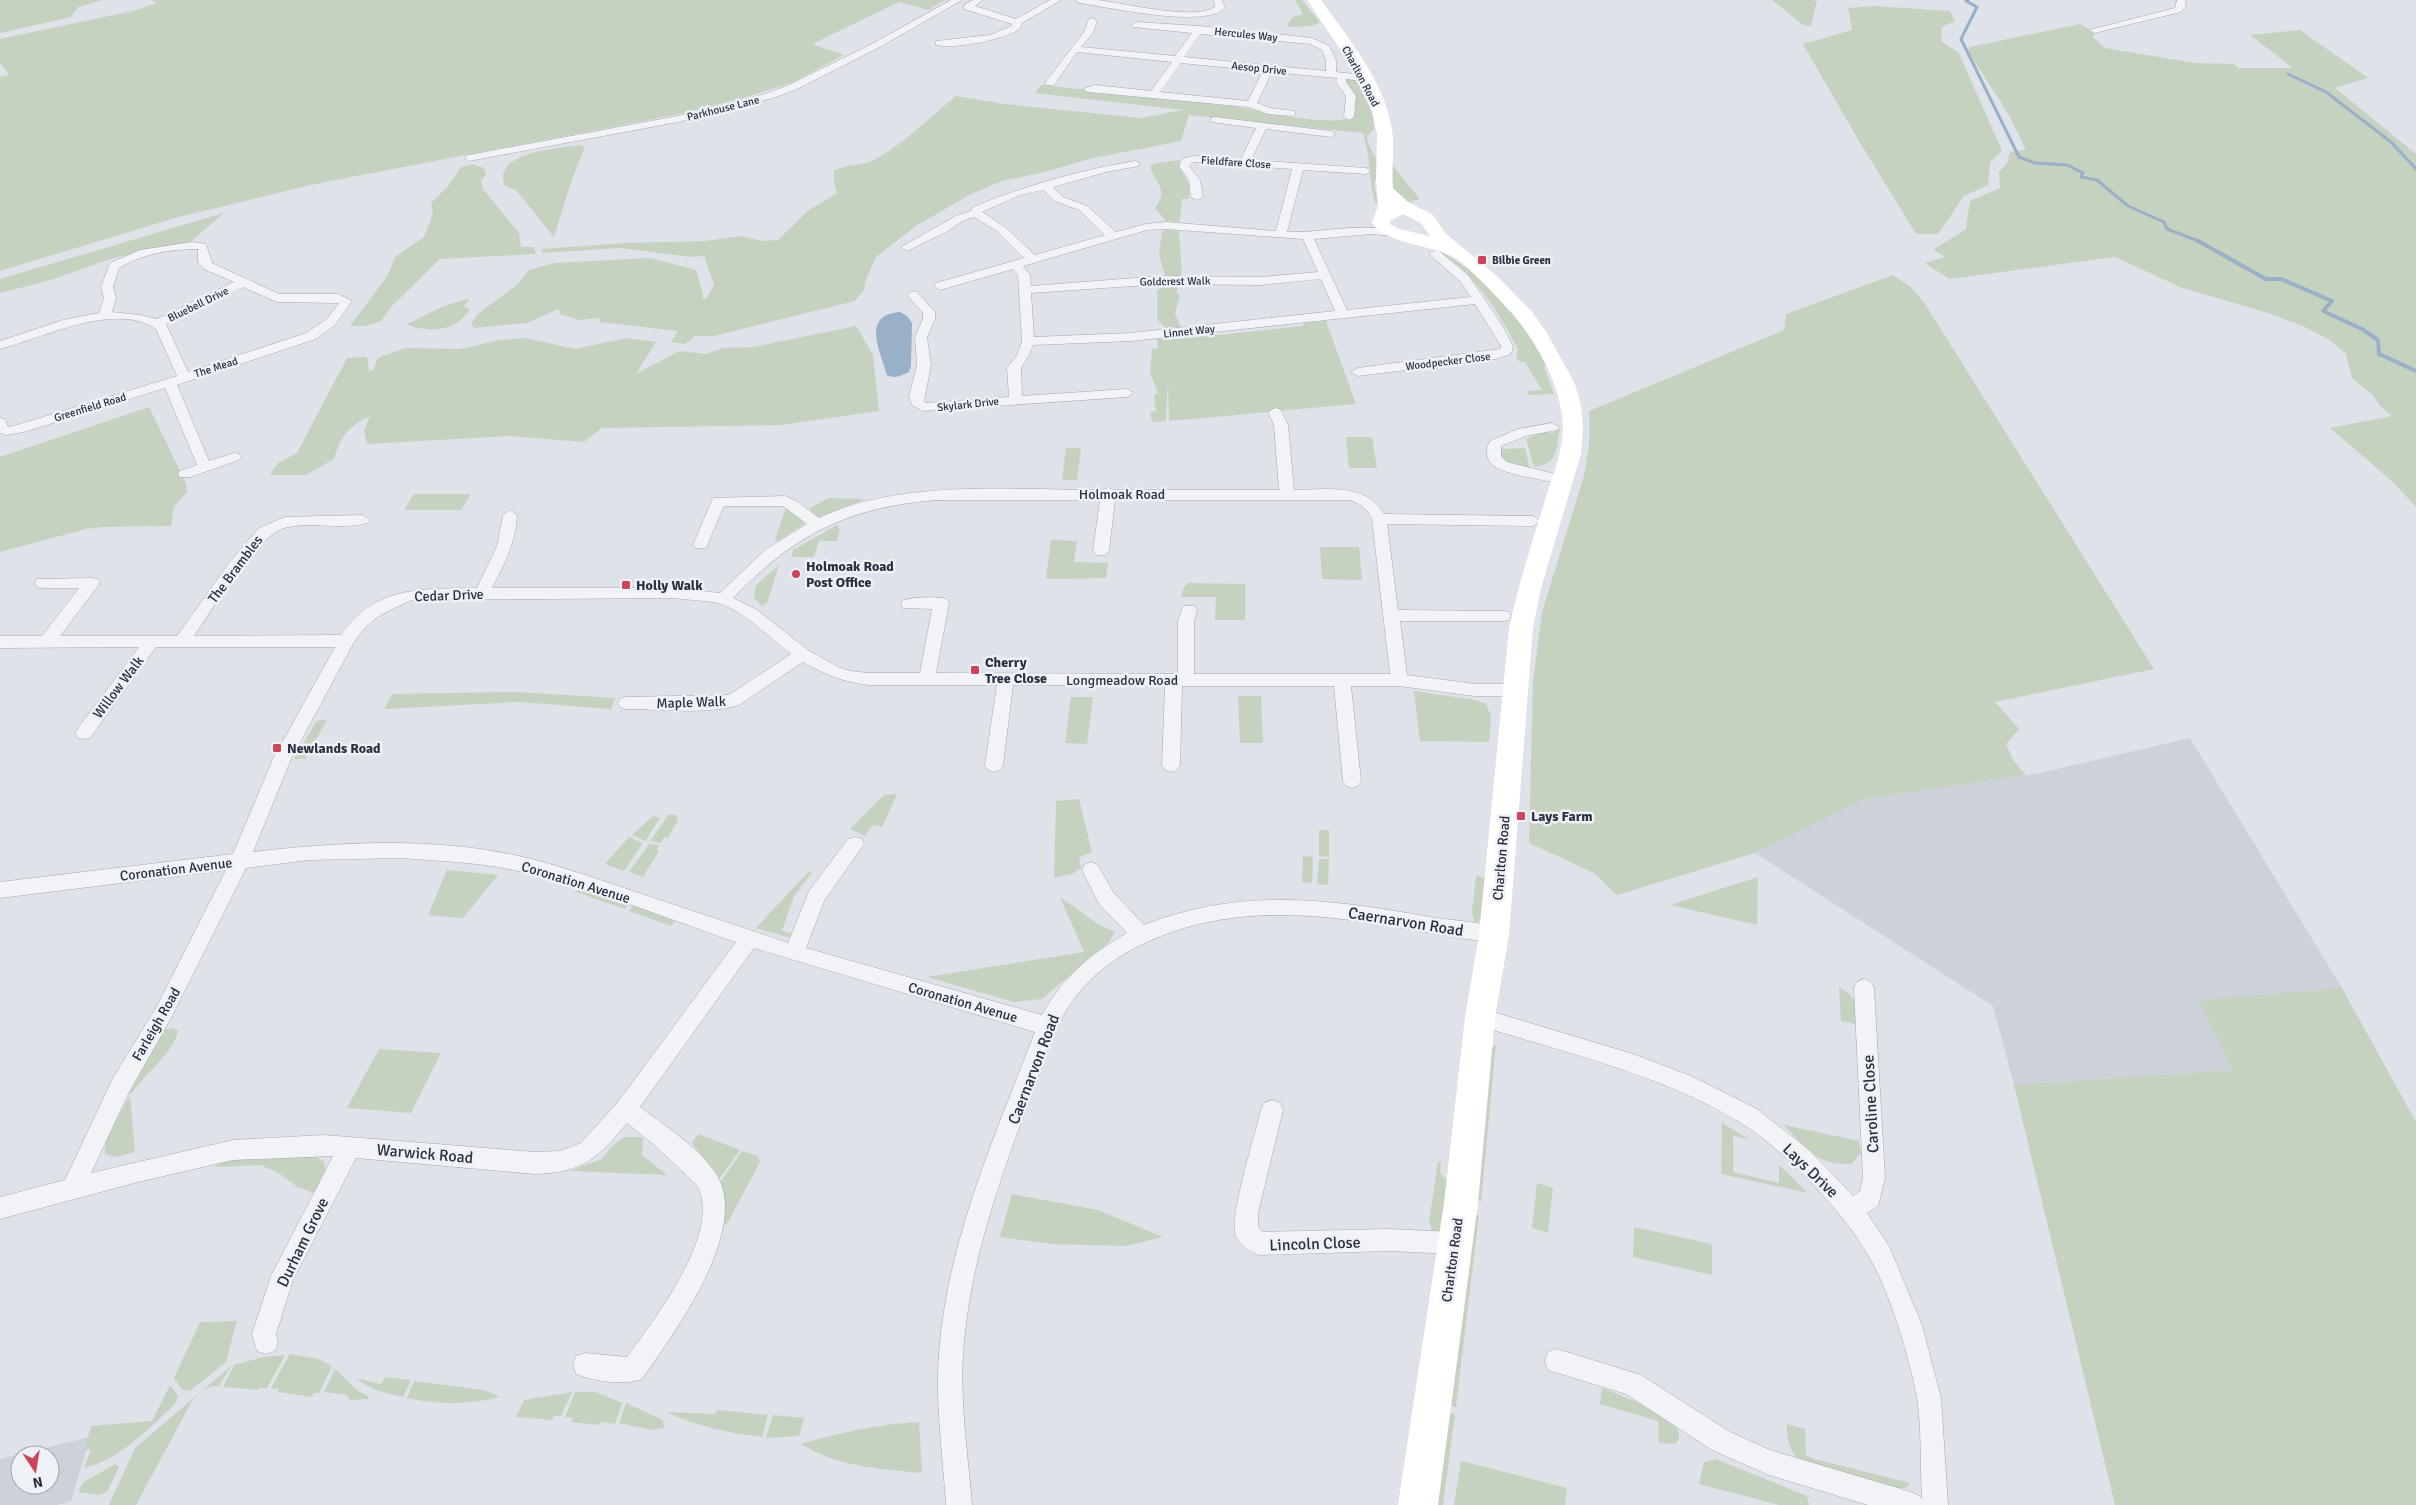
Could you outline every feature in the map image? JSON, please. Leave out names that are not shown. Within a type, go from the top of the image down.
[{"type":"street","name":"Parkhouse Lane","points":[[469,158],[678,119],[769,96],[793,87],[875,46],[958,0]]},
{"type":"street","points":[[979,0],[967,8],[1017,22],[1058,0]]},
{"type":"street","points":[[1079,0],[1158,12],[1198,15],[1217,11],[1220,8],[1218,0]]},
{"type":"street","name":"Charlton Road","points":[[1314,0],[1337,33],[1377,102],[1384,129],[1388,207],[1384,217]]},
{"type":"street","points":[[2094,30],[2178,10],[2181,6],[2181,0]]},
{"type":"street","points":[[1050,83],[1088,33],[1092,21]]},
{"type":"street","points":[[939,43],[997,36],[1017,27],[1017,22]]},
{"type":"street","name":"Hercules Way","points":[[1136,24],[1317,42],[1326,48],[1337,75]]},
{"type":"street","points":[[1154,94],[1176,59],[1199,29]]},
{"type":"street","name":"Aesop Drive","points":[[1074,49],[1364,78]]},
{"type":"street","points":[[1250,104],[1268,69]]},
{"type":"street","points":[[1337,75],[1352,96],[1349,116]]},
{"type":"street","points":[[1088,90],[1095,88],[1250,104],[1268,111],[1291,113]]},
{"type":"street","points":[[1215,120],[1331,134]]},
{"type":"street","points":[[1245,162],[1262,126]]},
{"type":"street","name":"Fieldfare Close","points":[[1197,198],[1194,180],[1184,166],[1189,159],[1366,172]]},
{"type":"street","points":[[907,247],[942,230],[960,218],[976,213],[977,209],[1016,193],[1105,169],[1135,164]]},
{"type":"street","points":[[1280,234],[1298,167]]},
{"type":"street","points":[[1045,186],[1059,199],[1083,208],[1113,236]]},
{"type":"street","name":"Charlton Road","points":[[1386,190],[1402,206],[1422,215],[1439,237],[1493,282],[1525,316],[1537,333],[1564,384],[1571,405],[1574,428],[1570,454],[1529,588],[1521,628],[1514,690],[1494,935],[1480,1018],[1460,1202],[1418,1505]]},
{"type":"street","points":[[1335,233],[1368,225],[1398,211],[1414,212]]},
{"type":"street","points":[[976,213],[1001,229],[1032,260]]},
{"type":"street","points":[[1384,217],[1381,222],[1384,227],[1400,234]]},
{"type":"street","points":[[940,286],[1146,227],[1161,226],[1307,236],[1372,230],[1400,234],[1426,230],[1429,223]]},
{"type":"street","name":"Charlton Road","points":[[1400,234],[1439,245],[1459,255]]},
{"type":"street","points":[[1307,236],[1343,314],[1477,300]]},
{"type":"street","name":"Bluebell Drive","points":[[104,315],[111,302],[111,296],[107,287],[114,266],[135,256],[179,247],[202,246],[204,262],[208,266],[242,283]]},
{"type":"street","name":"Woodpecker Close","points":[[1358,372],[1502,354],[1506,351],[1507,346],[1494,322],[1477,300],[1464,278],[1434,254]]},
{"type":"street","points":[[1015,264],[1024,275],[1028,341]]},
{"type":"street","name":"Goldcrest Walk","points":[[1026,290],[1162,280],[1261,281],[1324,275]]},
{"type":"street","name":"Bluebell Drive","points":[[158,323],[242,283]]},
{"type":"street","name":"The Mead","points":[[158,323],[162,327],[184,378],[311,336],[331,322],[346,303],[344,299],[338,298],[277,298],[242,283]]},
{"type":"street","name":"Skylark Drive","points":[[913,295],[929,312],[929,319],[922,337],[924,365],[916,396],[917,402],[923,407],[930,408],[953,403],[1128,393]]},
{"type":"street","name":"Linnet Way","points":[[1028,341],[1131,337],[1343,314]]},
{"type":"street","points":[[0,344],[80,320],[104,315],[120,315],[158,323]]},
{"type":"street","name":"Skylark Drive","points":[[1016,400],[1014,368],[1023,355],[1028,341]]},
{"type":"street","name":"Greenfield Road","points":[[0,422],[2,429],[6,431],[19,429],[184,378]]},
{"type":"street","points":[[169,382],[204,467]]},
{"type":"street","points":[[1274,412],[1281,425],[1287,495]]},
{"type":"street","points":[[1552,427],[1514,436],[1495,444],[1493,450],[1495,460],[1502,465],[1562,480]]},
{"type":"street","points":[[185,474],[234,457]]},
{"type":"street","points":[[1101,551],[1108,494]]},
{"type":"street","name":"Holmoak Road","points":[[723,599],[768,555],[816,524],[838,514],[909,497],[1108,494],[1350,495],[1361,498],[1370,504],[1377,512],[1379,519]]},
{"type":"street","points":[[702,545],[718,500],[785,501],[816,524]]},
{"type":"street","points":[[482,593],[504,550],[511,527],[510,515]]},
{"type":"street","points":[[1398,680],[1379,519],[1533,522]]},
{"type":"street","name":"The Brambles","points":[[183,640],[245,552],[257,536],[264,531],[285,522],[363,520]]},
{"type":"street","points":[[43,583],[92,583],[47,641]]},
{"type":"street","name":"Cedar Drive","points":[[240,861],[282,759],[346,641],[358,623],[374,611],[410,595],[674,593],[723,599]]},
{"type":"street","name":"Longmeadow Road","points":[[723,599],[751,614],[802,654],[832,671],[849,677],[868,680],[927,678],[1398,680],[1475,690],[1514,690]]},
{"type":"street","points":[[909,604],[941,603],[927,678]]},
{"type":"street","points":[[1171,765],[1186,621],[1189,610]]},
{"type":"street","points":[[1390,616],[1502,616]]},
{"type":"street","name":"Willow Walk","points":[[84,733],[152,641]]},
{"type":"street","points":[[0,642],[346,641]]},
{"type":"street","name":"Maple Walk","points":[[626,703],[717,703],[733,701],[802,654]]},
{"type":"street","points":[[994,765],[1006,679]]},
{"type":"street","points":[[1342,680],[1352,781]]},
{"type":"street","points":[[794,953],[816,897],[855,844]]},
{"type":"street","name":"Coronation Avenue","points":[[0,890],[308,853],[360,851],[451,854],[512,862],[556,873],[794,953],[1047,1026]]},
{"type":"street","name":"Farleigh Road","points":[[73,1188],[121,1085],[164,1012],[240,861]]},
{"type":"street","points":[[1091,870],[1106,898],[1140,934]]},
{"type":"street","name":"Caernarvon Road","points":[[959,1505],[950,1386],[958,1294],[971,1236],[1047,1026],[1063,997],[1081,976],[1114,950],[1140,934],[1193,916],[1232,908],[1344,910],[1494,935]]},
{"type":"street","name":"Warwick Road","points":[[0,1208],[214,1153],[279,1147],[350,1147],[535,1163],[561,1162],[589,1150],[626,1109],[750,938]]},
{"type":"street","name":"Caroline Close","points":[[1851,1210],[1870,1198],[1874,1178],[1864,988]]},
{"type":"street","name":"Lays Drive","points":[[1480,1018],[1633,1064],[1683,1084],[1749,1116],[1801,1157],[1851,1210],[1881,1254],[1910,1325],[1929,1398],[1935,1505]]},
{"type":"street","points":[[585,1365],[634,1370],[685,1294],[710,1242],[713,1207],[708,1182],[681,1151],[626,1109]]},
{"type":"street","name":"Lincoln Close","points":[[1272,1110],[1271,1121],[1247,1213],[1246,1232],[1260,1244],[1389,1240],[1454,1243]]},
{"type":"street","name":"Durham Grove","points":[[266,1342],[264,1334],[283,1276],[350,1147]]},
{"type":"street","points":[[1558,1361],[1632,1384],[1721,1441],[1769,1462],[1911,1505]]},
{"type":"shaded area","points":[[2190,738],[2342,988],[2198,1000],[2233,1070],[2014,1085],[1993,1006],[1755,853],[1865,799],[2040,773]]},
{"type":"shaded area","points":[[90,1437],[71,1501],[57,1505],[0,1505],[0,1459],[10,1457],[10,1495],[60,1495],[60,1445],[57,1445]]},
{"type":"green space","points":[[0,0],[103,0],[78,7],[71,17],[0,33]]},
{"type":"green space","points":[[151,0],[945,0],[928,10],[899,2],[812,44],[844,55],[791,83],[743,98],[685,113],[310,185],[175,218],[0,271],[0,77],[9,75],[0,62],[0,39],[133,11],[157,3]]},
{"type":"green space","points":[[1295,0],[1302,0],[1320,22],[1312,26],[1287,27],[1292,18],[1301,15],[1302,12]]},
{"type":"green space","points":[[1772,0],[1817,0],[1811,26],[1803,25]]},
{"type":"green space","points":[[1874,6],[1950,11],[1955,21],[1942,27],[1941,41],[1959,53],[2002,151],[1990,162],[1988,185],[1964,196],[1938,234],[1916,234],[1803,44],[1852,30],[1848,8]]},
{"type":"green space","points":[[2080,24],[2095,33],[2093,37],[2105,48],[2195,63],[2234,64],[2238,68],[2293,68],[2250,35],[2300,30],[2368,78],[2335,88],[2416,154],[2416,507],[2393,482],[2330,428],[2392,416],[2381,407],[2373,395],[2352,378],[2346,354],[2330,340],[2303,326],[2271,314],[2180,287],[2115,257],[1949,279],[1925,263],[1946,257],[1933,250],[1966,229],[1970,201],[2000,188],[1999,172],[2007,163],[2010,152],[2026,150],[2009,115],[1968,51],[1970,47]]},
{"type":"green space","points":[[1345,78],[1358,81],[1373,110],[1374,130],[1367,136],[1378,168],[1374,183],[1378,204],[1375,203],[1373,194],[1363,133],[1189,115],[1181,141],[1089,159],[1045,172],[1002,181],[969,195],[916,226],[876,257],[865,282],[864,290],[855,301],[714,336],[695,336],[685,344],[671,342],[678,331],[600,322],[599,318],[579,320],[560,314],[559,309],[527,323],[474,328],[471,323],[479,313],[518,284],[529,270],[554,263],[650,258],[696,270],[703,294],[702,298],[706,299],[714,285],[704,256],[692,257],[620,248],[543,253],[541,249],[626,243],[705,241],[740,236],[762,241],[778,240],[809,210],[837,193],[834,183],[834,171],[843,167],[867,163],[883,155],[956,96],[1005,104],[1141,118],[1183,110],[1035,93],[1041,85],[1225,105],[1290,117],[1340,120],[1353,117]]},
{"type":"green space","points":[[579,145],[585,147],[572,179],[554,237],[516,190],[505,186],[503,175],[508,166],[516,159],[528,154]]},
{"type":"green space","points":[[1180,160],[1179,166],[1189,185],[1188,199],[1182,199],[1180,220],[1177,222],[1166,221],[1155,208],[1161,196],[1161,191],[1150,166],[1157,163]]},
{"type":"green space","points":[[472,164],[484,168],[486,175],[481,180],[483,189],[519,233],[521,247],[534,247],[536,254],[440,259],[391,307],[381,321],[366,326],[350,326],[388,275],[395,257],[424,237],[433,213],[431,203],[449,185],[461,167]]},
{"type":"green space","points":[[1392,165],[1419,199],[1403,204],[1393,193]]},
{"type":"green space","points":[[224,213],[190,242],[110,259],[51,280],[0,293],[0,279]]},
{"type":"green space","points":[[1166,230],[1179,231],[1182,277],[1165,275],[1159,255],[1162,232]]},
{"type":"green space","points":[[1437,250],[1471,271],[1514,314],[1546,365],[1544,367],[1554,394],[1529,395],[1527,391],[1542,390],[1525,362],[1520,362],[1516,358],[1518,349],[1502,321],[1473,280],[1449,259],[1435,251]]},
{"type":"green space","points":[[1893,275],[1912,288],[1925,304],[2154,669],[1995,702],[2019,729],[2006,744],[2013,760],[2026,775],[1865,799],[1755,853],[1617,895],[1594,873],[1529,843],[1533,681],[1542,612],[1584,476],[1589,445],[1589,411],[1784,330],[1786,314]]},
{"type":"green space","points":[[1167,284],[1177,284],[1177,294],[1180,294],[1175,314],[1181,327],[1165,328],[1157,319],[1157,291]]},
{"type":"green space","points":[[469,300],[463,307],[468,308],[470,311],[460,321],[446,328],[425,329],[407,324],[444,306]]},
{"type":"green space","points":[[1326,321],[1356,404],[1169,421],[1168,378],[1166,421],[1152,422],[1150,412],[1156,411],[1154,396],[1158,392],[1150,373],[1152,349],[1158,348],[1157,339],[1189,338],[1302,326],[1305,323]]},
{"type":"green space","points":[[856,326],[873,355],[879,411],[781,425],[602,428],[584,442],[509,436],[367,444],[364,431],[370,416],[356,424],[346,433],[339,444],[334,459],[306,475],[270,475],[278,463],[297,453],[347,358],[367,357],[369,371],[373,370],[378,358],[405,348],[460,349],[500,340],[526,338],[575,349],[626,338],[656,342],[636,374],[679,351],[706,354],[723,348],[753,347]]},
{"type":"green space","points":[[149,407],[186,483],[187,492],[174,507],[171,526],[86,529],[0,552],[0,457]]},
{"type":"green space","points":[[1560,429],[1555,455],[1548,463],[1534,467],[1526,439],[1542,432],[1553,433]]},
{"type":"green space","points":[[1346,437],[1372,437],[1377,468],[1349,468]]},
{"type":"green space","points":[[1066,448],[1081,448],[1077,480],[1062,480]]},
{"type":"green space","points":[[1525,448],[1530,469],[1511,465],[1500,459],[1501,449]]},
{"type":"green space","points":[[414,494],[471,494],[461,510],[404,510]]},
{"type":"green space","points":[[829,498],[864,500],[819,517],[813,516],[810,508]]},
{"type":"green space","points":[[786,508],[804,521],[804,524],[778,541],[775,539]]},
{"type":"green space","points":[[837,525],[840,530],[837,541],[819,541],[814,557],[792,557],[793,550]]},
{"type":"green space","points":[[1051,540],[1077,541],[1074,562],[1108,563],[1106,578],[1048,579],[1046,577]]},
{"type":"green space","points":[[1320,547],[1359,547],[1362,580],[1322,579]]},
{"type":"green space","points":[[779,565],[767,603],[762,606],[754,598],[756,585]]},
{"type":"green space","points":[[1188,583],[1245,584],[1245,620],[1215,620],[1216,597],[1181,597],[1184,587]]},
{"type":"green space","points":[[1414,691],[1475,700],[1486,704],[1491,716],[1489,742],[1420,741]]},
{"type":"green space","points":[[516,692],[615,698],[611,709],[519,702],[384,709],[392,694]]},
{"type":"green space","points":[[1238,696],[1261,696],[1263,743],[1240,743]]},
{"type":"green space","points":[[1071,697],[1093,697],[1087,744],[1065,743]]},
{"type":"green space","points":[[327,720],[305,759],[294,759],[316,722]]},
{"type":"green space","points":[[897,794],[882,827],[873,825],[865,836],[850,829],[884,795]]},
{"type":"green space","points":[[1079,799],[1092,852],[1079,857],[1081,868],[1072,874],[1054,878],[1056,801]]},
{"type":"green space","points":[[669,814],[678,816],[676,820],[678,820],[668,838],[664,837],[661,843],[650,841]]},
{"type":"green space","points":[[653,816],[660,818],[645,841],[632,835]]},
{"type":"green space","points":[[1319,830],[1329,830],[1329,857],[1319,856]]},
{"type":"green space","points":[[629,837],[643,843],[624,871],[605,864]]},
{"type":"green space","points":[[649,844],[659,845],[657,850],[659,851],[643,877],[629,872]]},
{"type":"green space","points":[[1303,856],[1313,857],[1312,883],[1302,882]]},
{"type":"green space","points":[[1319,859],[1329,859],[1328,885],[1317,884]]},
{"type":"green space","points":[[447,870],[498,875],[463,918],[428,915]]},
{"type":"green space","points":[[809,871],[812,872],[794,896],[782,931],[796,935],[791,938],[756,928]]},
{"type":"green space","points":[[1476,876],[1485,878],[1483,918],[1478,922],[1474,922],[1472,912]]},
{"type":"green space","points":[[1758,877],[1757,925],[1670,905]]},
{"type":"green space","points":[[579,887],[628,904],[625,909],[576,892]]},
{"type":"green space","points":[[1060,897],[1098,924],[1115,932],[1108,943],[1042,999],[1014,1002],[927,977],[1084,952]]},
{"type":"green space","points":[[633,905],[675,921],[671,926],[629,911]]},
{"type":"green space","points":[[1839,987],[1850,995],[1855,1002],[1856,1024],[1841,1021]]},
{"type":"green space","points":[[2342,988],[2416,1122],[2416,1505],[2115,1505],[2014,1085],[2233,1070],[2198,1000]]},
{"type":"green space","points":[[172,1028],[178,1031],[171,1047],[132,1093],[129,1094],[163,1030]]},
{"type":"green space","points":[[1496,1044],[1481,1202],[1476,1199],[1491,1049]]},
{"type":"green space","points":[[379,1049],[441,1053],[411,1113],[347,1108]]},
{"type":"green space","points":[[130,1095],[135,1152],[116,1157],[105,1154],[106,1140]]},
{"type":"green space","points":[[1722,1123],[1749,1139],[1733,1136],[1733,1172],[1779,1183],[1779,1165],[1808,1193],[1721,1174]]},
{"type":"green space","points":[[1784,1125],[1859,1141],[1861,1153],[1851,1164],[1829,1162],[1805,1148]]},
{"type":"green space","points":[[698,1134],[740,1150],[719,1179],[692,1143]]},
{"type":"green space","points":[[625,1137],[643,1137],[642,1155],[667,1175],[570,1171],[602,1159],[612,1146]]},
{"type":"green space","points":[[742,1151],[758,1156],[760,1162],[727,1224],[722,1222],[725,1199],[720,1183]]},
{"type":"green space","points":[[314,1155],[324,1162],[326,1178],[316,1194],[296,1186],[280,1174],[261,1165],[217,1167],[215,1162],[238,1157]]},
{"type":"green space","points":[[1438,1162],[1441,1162],[1440,1173],[1451,1185],[1440,1230],[1433,1234],[1429,1221]]},
{"type":"green space","points":[[1537,1183],[1553,1188],[1548,1233],[1532,1228]]},
{"type":"green space","points":[[1012,1194],[1098,1210],[1163,1237],[1126,1246],[1051,1244],[1000,1237]]},
{"type":"green space","points":[[1475,1215],[1479,1215],[1456,1407],[1451,1406]]},
{"type":"green space","points":[[1634,1227],[1712,1244],[1712,1275],[1633,1257]]},
{"type":"green space","points":[[237,1321],[226,1362],[190,1391],[182,1390],[174,1378],[200,1322]]},
{"type":"green space","points":[[290,1354],[318,1359],[332,1366],[319,1393],[314,1393],[312,1397],[278,1392],[279,1389],[271,1388]]},
{"type":"green space","points":[[285,1355],[267,1388],[259,1388],[258,1390],[223,1387],[234,1365],[263,1357]]},
{"type":"green space","points":[[231,1366],[219,1386],[207,1388],[192,1401],[136,1505],[109,1505],[135,1448]]},
{"type":"green space","points":[[335,1369],[357,1390],[369,1397],[368,1399],[350,1400],[347,1395],[324,1392]]},
{"type":"green space","points":[[385,1377],[411,1380],[403,1397],[372,1388],[356,1378],[381,1384]]},
{"type":"green space","points":[[414,1381],[484,1390],[500,1397],[476,1402],[453,1403],[407,1398]]},
{"type":"green space","points":[[170,1385],[178,1396],[175,1404],[144,1433],[122,1450],[110,1458],[84,1468],[91,1449],[84,1450],[91,1426],[152,1421]]},
{"type":"green space","points":[[1602,1388],[1664,1416],[1677,1428],[1679,1439],[1675,1444],[1659,1443],[1658,1421],[1600,1404]]},
{"type":"green space","points":[[572,1392],[561,1416],[554,1416],[552,1420],[516,1417],[524,1400]]},
{"type":"green space","points":[[575,1392],[596,1392],[622,1403],[615,1424],[600,1422],[598,1425],[572,1422],[573,1418],[565,1417]]},
{"type":"green space","points":[[626,1403],[663,1420],[664,1428],[652,1430],[619,1423]]},
{"type":"green space","points":[[718,1410],[768,1415],[762,1437],[713,1428],[666,1412],[715,1414]]},
{"type":"green space","points":[[1445,1412],[1455,1414],[1443,1505],[1431,1505]]},
{"type":"green space","points":[[773,1415],[804,1418],[799,1436],[766,1438]]},
{"type":"green space","points":[[919,1422],[922,1473],[860,1466],[829,1458],[801,1444],[859,1430]]},
{"type":"green space","points":[[1787,1424],[1805,1429],[1806,1455],[1811,1458],[1910,1483],[1906,1488],[1897,1488],[1802,1462],[1794,1454],[1790,1445]]},
{"type":"green space","points":[[1716,1459],[1807,1496],[1809,1505],[1779,1505],[1699,1484],[1704,1462]]},
{"type":"green space","points":[[1461,1461],[1567,1488],[1565,1505],[1454,1505]]},
{"type":"green space","points":[[115,1464],[119,1467],[107,1492],[98,1495],[78,1492],[84,1482]]},
{"type":"water","points":[[900,312],[907,316],[912,323],[911,366],[909,372],[893,377],[887,375],[876,335],[877,327],[881,320],[888,315]]},
{"type":"waterway","points":[[1968,0],[1966,1],[1977,7],[1961,39],[2019,157],[2035,163],[2067,165],[2083,173],[2081,177],[2097,180],[2128,206],[2164,222],[2167,229],[2201,242]]},
{"type":"waterway","points":[[2288,74],[2326,92],[2391,142],[2416,169]]},
{"type":"waterway","points":[[2198,241],[2266,279],[2281,279],[2332,301],[2323,311],[2362,329],[2378,340],[2379,354],[2416,371]]},
{"type":"place","name":"Bilbie Green","points":[[1482,260]]},
{"type":"place","name":"Holmoak Road Post Office","points":[[796,574]]},
{"type":"place","name":"Holly Walk","points":[[626,585]]},
{"type":"place","name":"Cherry Tree Close","points":[[975,670]]},
{"type":"place","name":"Newlands Road","points":[[277,748]]},
{"type":"place","name":"Lays Farm","points":[[1521,816]]}]
